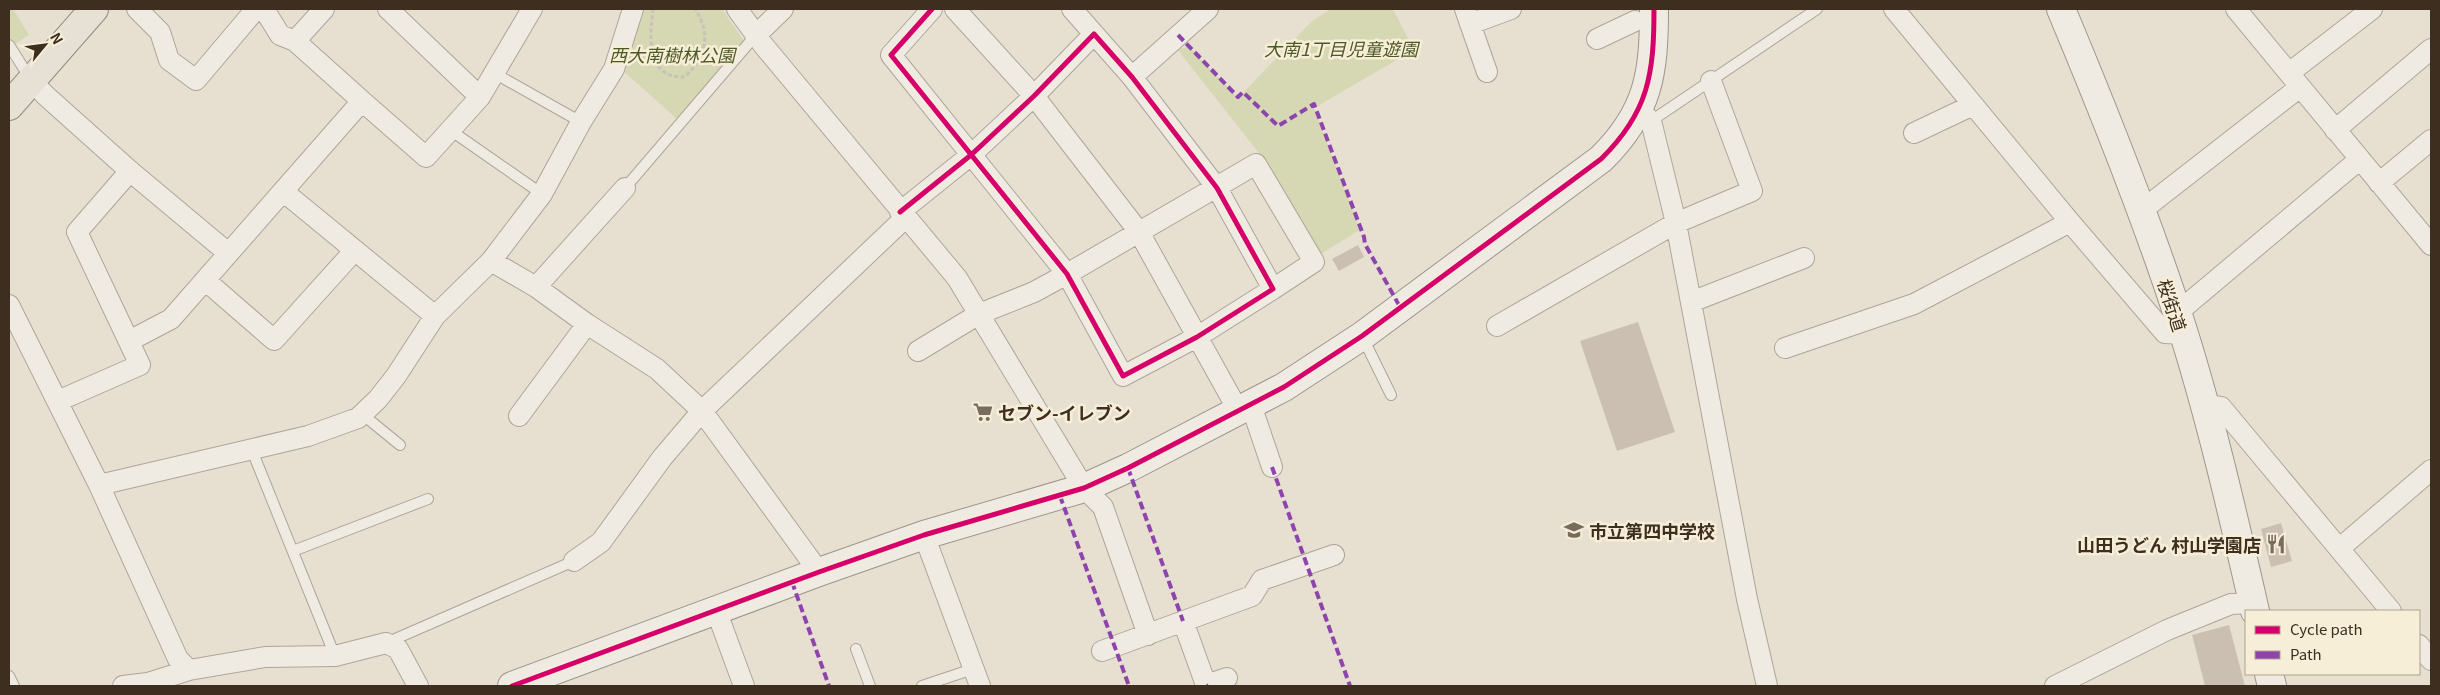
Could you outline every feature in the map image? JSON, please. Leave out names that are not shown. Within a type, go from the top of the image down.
[{"type":"main road","points":[[9,106],[94,9]]},
{"type":"street","points":[[137,9],[160,32],[169,60],[196,80],[256,9]]},
{"type":"street","points":[[264,9],[280,35],[295,41],[426,157],[480,97],[524,12]]},
{"type":"street","points":[[295,41],[324,9]]},
{"type":"street","points":[[388,9],[480,97]]},
{"type":"street","points":[[99,485],[308,436],[358,418],[378,399],[396,376],[435,316],[491,261],[542,194],[581,122],[614,69],[633,9]]},
{"type":"street","points":[[737,9],[755,36],[902,215],[957,278],[1084,488],[1103,506],[1148,635]]},
{"type":"street","points":[[755,36],[783,9]]},
{"type":"street","points":[[918,351],[979,314],[1034,292],[1067,274],[1256,164],[1314,262],[1198,337],[1123,376],[1067,274],[891,55],[932,9]]},
{"type":"street","points":[[956,9],[1034,96],[1139,232],[1198,337],[1245,409],[1272,467]]},
{"type":"street","points":[[1072,9],[1132,77],[1217,188],[1273,290]]},
{"type":"street","points":[[1132,77],[1208,9]]},
{"type":"street","points":[[1487,72],[1467,16],[1511,9]]},
{"type":"street","points":[[1894,9],[2070,222],[2165,333],[2180,323],[2360,159]]},
{"type":"street","name":"桜街道","points":[[2061,9],[2109,123],[2142,211],[2180,323],[2220,463],[2254,607]]},
{"type":"street","points":[[2236,9],[2431,245]]},
{"type":"street","points":[[2142,211],[2295,80],[2372,9]]},
{"type":"street","points":[[1597,39],[1643,15],[1652,67],[1647,89],[1645,115],[1676,223],[1747,599],[1767,686]]},
{"type":"street","points":[[574,561],[601,542],[662,458],[702,411],[902,215],[971,155],[1034,96],[1094,34]]},
{"type":"street","points":[[2335,130],[2431,49]]},
{"type":"street","points":[[32,81],[45,96],[130,171],[228,253]]},
{"type":"street","points":[[1497,326],[1676,223],[1752,191],[1712,81]]},
{"type":"street","points":[[129,341],[171,319],[362,101]]},
{"type":"street","points":[[1914,133],[1973,105]]},
{"type":"street","points":[[512,686],[924,535],[1084,488],[1245,409],[1284,387],[1362,336],[1601,159],[1645,115]]},
{"type":"street","points":[[2379,183],[2431,140]]},
{"type":"street","points":[[58,401],[140,366],[77,232],[130,171]]},
{"type":"street","points":[[536,286],[625,188]]},
{"type":"street","points":[[284,192],[435,316]]},
{"type":"street","points":[[1785,348],[1914,304],[2070,222]]},
{"type":"street","points":[[206,281],[274,340],[355,250]]},
{"type":"street","points":[[1691,302],[1804,258]]},
{"type":"street","points":[[491,261],[536,286],[587,324],[657,369],[702,411],[820,572]]},
{"type":"street","points":[[9,305],[99,485],[178,659],[189,670]]},
{"type":"street","points":[[519,416],[587,324]]},
{"type":"street","points":[[2204,405],[2221,407],[2390,610]]},
{"type":"street","points":[[2340,548],[2431,470]]},
{"type":"street","points":[[924,535],[976,678]]},
{"type":"street","points":[[1102,651],[1252,596],[1262,580],[1334,555]]},
{"type":"street","points":[[2055,686],[2166,630],[2231,604],[2254,607]]},
{"type":"street","points":[[716,610],[744,686]]},
{"type":"street","points":[[1183,622],[1206,685],[1227,678]]},
{"type":"street","points":[[123,686],[149,684],[189,670],[265,657],[335,656],[386,643],[398,649],[418,686]]},
{"type":"street","points":[[2420,646],[2431,660]]},
{"type":"lane","points":[[1645,115],[1712,81],[1817,9]]},
{"type":"lane","points":[[625,188],[755,36]]},
{"type":"lane","points":[[9,45],[32,81]]},
{"type":"lane","points":[[494,73],[581,122]]},
{"type":"lane","points":[[450,130],[542,194]]},
{"type":"lane","points":[[1362,336],[1391,395]]},
{"type":"lane","points":[[362,414],[400,445]]},
{"type":"lane","points":[[251,448],[335,656]]},
{"type":"lane","points":[[293,551],[428,499]]},
{"type":"lane","points":[[386,643],[574,561]]},
{"type":"lane","points":[[856,649],[870,686]]},
{"type":"lane","points":[[9,676],[14,686]]},
{"type":"lane","points":[[922,686],[976,678]]},
{"type":"path","points":[[653,9],[651,33],[654,60],[658,66],[674,77],[685,77],[698,65],[705,50],[705,33],[695,9]]},
{"type":"green space","points":[[9,9],[13,9],[29,35],[9,47]]},
{"type":"green space","name":"西大南樹林公園","points":[[639,9],[722,9],[744,41],[678,120],[620,68]]},
{"type":"green space","name":"大南1丁目児童遊園","points":[[1331,9],[1393,9],[1414,50],[1314,108],[1360,230],[1319,255],[1259,153],[1177,49],[1189,47],[1238,98],[1312,21]]},
{"type":"building","points":[[1358,245],[1364,257],[1339,271],[1332,259]]},
{"type":"building","points":[[1638,322],[1675,432],[1617,451],[1580,341]]},
{"type":"building","points":[[2281,523],[2292,561],[2271,567],[2261,529]]},
{"type":"building","points":[[2229,625],[2245,686],[2205,686],[2192,635]]},
{"type":"marked path","points":[[1178,35],[1238,97],[1243,92],[1278,126],[1314,104],[1365,244],[1400,307]]},
{"type":"marked path","points":[[1272,467],[1350,686]]},
{"type":"marked path","points":[[1128,468],[1183,621]]},
{"type":"marked path","points":[[1060,496],[1129,686]]},
{"type":"marked path","points":[[792,582],[829,686]]},
{"type":"cycle path","points":[[900,212],[971,155],[1034,96],[1094,34],[1132,77],[1217,188],[1273,289],[1197,337],[1123,376],[1067,274],[891,55],[932,9]]},
{"type":"cycle path","points":[[512,686],[924,535],[1084,488],[1128,468],[1284,387],[1362,336],[1601,159],[1630,125],[1646,90],[1652,53],[1654,9]]},
{"type":"place","name":"セブン-イレブン","points":[[983,412]]},
{"type":"place","name":"市立第四中学校","points":[[1574,530]]},
{"type":"place","name":"山田うどん 村山学園店","points":[[2276,544]]}]
